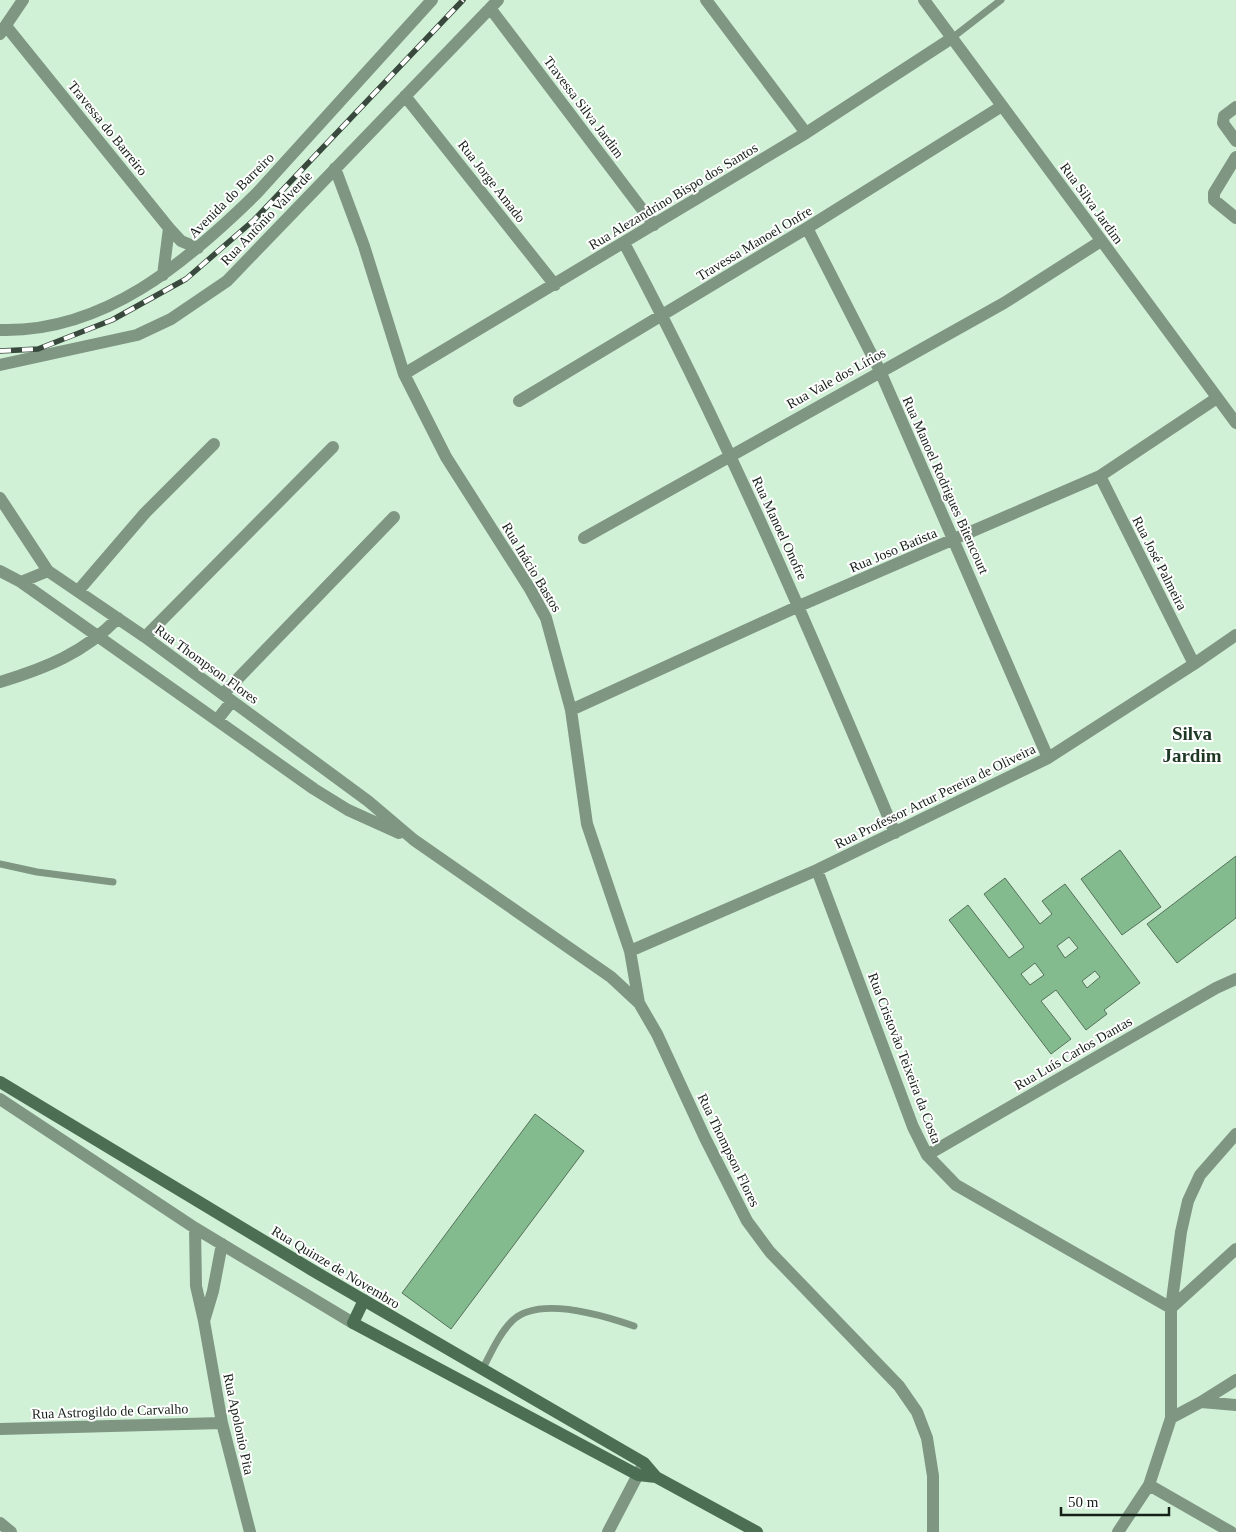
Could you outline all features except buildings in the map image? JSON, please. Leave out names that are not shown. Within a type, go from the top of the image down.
[{"type":"main road","name":"Rua Quinze de Novembro","points":[[0,1082],[437,1344],[644,1463],[656,1477],[757,1532]]},
{"type":"main road","points":[[353,1323],[364,1300]]},
{"type":"main road","name":"Rua Quinze de Novembro","points":[[353,1323],[638,1475],[656,1477]]},
{"type":"main road","points":[[427,1363],[437,1344]]},
{"type":"street","name":"Avenida do Barreiro","points":[[0,330],[34,329],[96,312],[126,298],[164,274],[198,248],[257,193],[432,0]]},
{"type":"street","points":[[706,0],[806,133]]},
{"type":"street","name":"Rua Silva Jardim","points":[[924,0],[1236,423]]},
{"type":"street","points":[[3,30],[24,1]]},
{"type":"street","name":"Rua Antônio Valverde","points":[[0,364],[137,335],[171,319],[226,281],[494,4]]},
{"type":"street","name":"Travessa Silva Jardim","points":[[494,4],[654,225]]},
{"type":"street","name":"Travessa do Barreiro","points":[[3,30],[168,228],[182,241],[198,248]]},
{"type":"street","name":"Rua Alezandrino Bispo dos Santos","points":[[404,374],[555,286],[806,133],[952,38]]},
{"type":"street","name":"Rua Jorge Amado","points":[[405,96],[555,286]]},
{"type":"street","name":"Travessa Manoel Onfre","points":[[519,401],[807,228],[1002,106]]},
{"type":"street","points":[[1236,107],[1224,116],[1223,123],[1236,141]]},
{"type":"street","points":[[1236,157],[1214,193],[1214,200],[1236,218]]},
{"type":"street","name":"Rua Inácio Bastos","points":[[335,168],[364,246],[404,374],[446,457],[530,589],[546,618],[571,710],[587,824],[630,951],[640,1003]]},
{"type":"street","points":[[164,274],[168,228]]},
{"type":"street","name":"Rua Manoel Rodrigues Bitencourt","points":[[807,228],[880,371],[1048,758]]},
{"type":"street","name":"Rua Vale dos Lírios","points":[[584,538],[729,455],[1004,303],[1101,241]]},
{"type":"street","name":"Rua Manoel Onofre","points":[[624,243],[663,315],[799,606],[895,833]]},
{"type":"street","name":"Rua Joso Batista","points":[[571,710],[799,606],[1100,476],[1217,398]]},
{"type":"street","points":[[78,591],[145,513],[214,444]]},
{"type":"street","points":[[144,637],[333,447]]},
{"type":"street","name":"Rua José Palmeira","points":[[1100,476],[1194,664]]},
{"type":"street","name":"Rua Thompson Flores","points":[[0,498],[48,571],[118,618],[227,697],[368,801],[414,840],[611,977],[640,1003],[657,1034],[705,1138],[747,1221],[776,1258],[899,1386],[917,1412],[927,1438],[933,1476],[933,1532]]},
{"type":"street","points":[[217,720],[227,697],[394,517]]},
{"type":"street","name":"Rua Thompson Flores","points":[[0,571],[21,582],[348,810],[414,840]]},
{"type":"street","points":[[21,582],[48,571]]},
{"type":"street","points":[[0,682],[53,664],[100,637],[118,618]]},
{"type":"street","name":"Rua Professor Artur Pereira de Oliveira","points":[[630,951],[817,870],[1048,758],[1236,635]]},
{"type":"street","name":"Rua Cristovão Teixeira da Costa","points":[[817,870],[913,1127],[927,1155],[956,1185],[1171,1308]]},
{"type":"street","name":"Rua Luís Carlos Dantas","points":[[927,1155],[1216,988],[1236,979]]},
{"type":"street","points":[[0,1099],[195,1228],[353,1323]]},
{"type":"street","points":[[1118,1532],[1149,1485],[1171,1418],[1171,1308],[1181,1232],[1188,1201],[1200,1175],[1236,1134]]},
{"type":"street","name":"Rua Apolonio Pita","points":[[195,1228],[194,1268],[222,1423],[250,1532]]},
{"type":"street","name":"Rua Apolonio Pita","points":[[204,1321],[213,1291],[222,1244]]},
{"type":"street","points":[[1171,1308],[1236,1249]]},
{"type":"street","points":[[1171,1418],[1236,1380]]},
{"type":"street","points":[[1201,1402],[1236,1405]]},
{"type":"street","name":"Rua Astrogildo de Carvalho","points":[[0,1429],[222,1423]]},
{"type":"street","points":[[608,1532],[644,1463]]},
{"type":"street","points":[[1149,1485],[1210,1526],[1231,1532]]},
{"type":"street","points":[[0,1523],[11,1532]]},
{"type":"lane","points":[[952,38],[1001,0]]},
{"type":"lane","points":[[0,864],[57,875],[113,882]]},
{"type":"lane","points":[[482,1370],[504,1331],[513,1320],[532,1311],[548,1309],[586,1312],[634,1326]]},
{"type":"railway","points":[[0,351],[38,349],[112,320],[186,279],[254,220],[463,0]]},
{"type":"district","name":"Silva Jardim","points":[[1192,744]]}]
